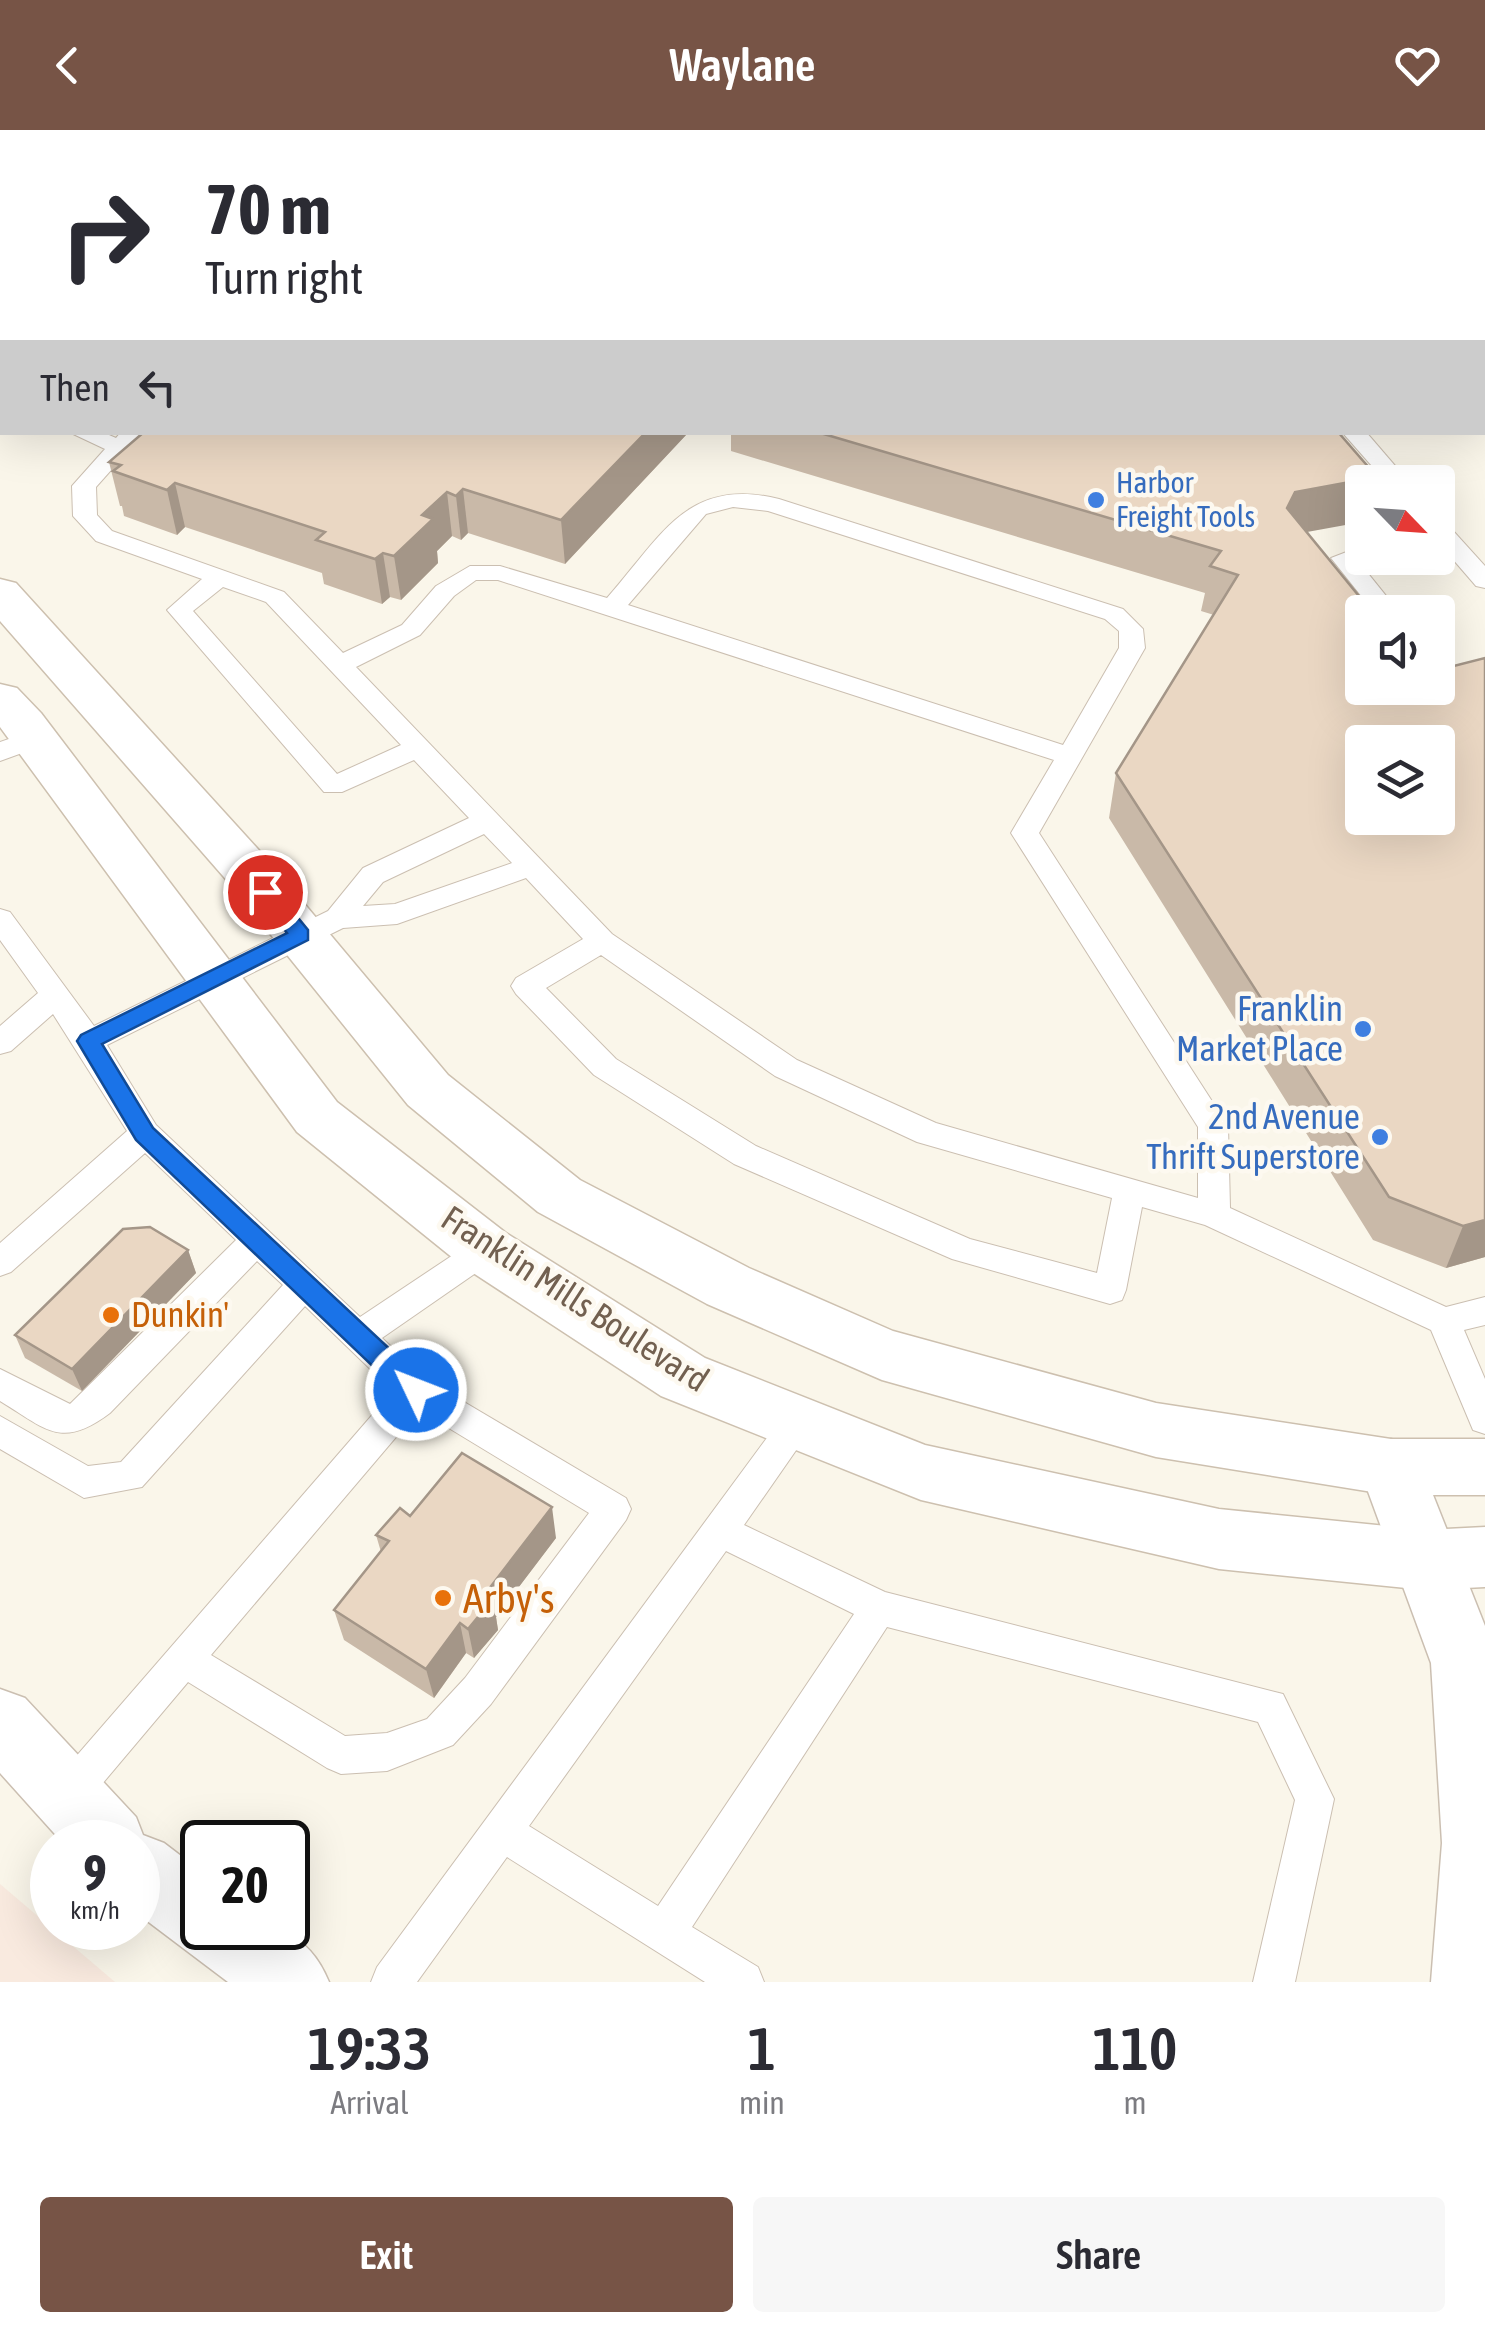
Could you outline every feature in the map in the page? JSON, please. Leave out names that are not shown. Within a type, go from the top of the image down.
[{"type":"street","points":[[0,593],[320,926],[428,1090],[559,1196],[728,1286],[882,1354],[1156,1430],[1391,1467],[1485,1467]]},
{"type":"street","name":"Franklin Mills Boulevard","points":[[12,730],[214,979],[317,1117],[485,1250],[683,1377],[921,1472],[1219,1539],[1455,1559]]},
{"type":"street","points":[[1391,1467],[1455,1559],[1478,1844],[1469,1982]]},
{"type":"street","points":[[0,1722],[89,1819]]},
{"type":"street","points":[[247,1950],[291,1982]]},
{"type":"lane","points":[[100,435],[126,439]]},
{"type":"lane","points":[[1357,435],[1383,465]]},
{"type":"lane","points":[[126,439],[84,486],[85,516],[104,536],[275,597],[602,942],[786,1068],[928,1133],[1214,1215],[1444,1321],[1485,1312]]},
{"type":"lane","points":[[612,608],[698,508],[732,500],[771,504],[1070,596],[1114,614],[1131,629],[1132,648],[1025,833],[1213,1126],[1214,1215]]},
{"type":"lane","points":[[1455,549],[1485,581]]},
{"type":"lane","points":[[342,664],[411,630],[445,591],[470,574],[500,573],[1069,756]]},
{"type":"lane","points":[[1356,575],[1373,595]]},
{"type":"lane","points":[[220,577],[179,610],[333,786],[419,747]]},
{"type":"lane","points":[[89,1041],[320,926],[373,875],[489,820]]},
{"type":"lane","points":[[320,926],[397,914],[529,867]]},
{"type":"lane","points":[[0,919],[89,1041],[144,1134],[416,1390],[614,1509],[478,1691],[440,1732],[387,1752],[341,1755],[185,1660]]},
{"type":"lane","points":[[602,942],[526,986],[605,1067],[745,1155],[962,1250],[1110,1290],[1128,1192]]},
{"type":"lane","points":[[0,1042],[56,996]]},
{"type":"lane","points":[[0,1263],[144,1134]]},
{"type":"lane","points":[[0,1383],[55,1417],[75,1420],[98,1402],[257,1240]]},
{"type":"lane","points":[[358,1336],[485,1250]]},
{"type":"lane","points":[[0,1431],[84,1482],[130,1476],[304,1285]]},
{"type":"lane","points":[[1444,1321],[1485,1419]]},
{"type":"lane","points":[[89,1819],[185,1660],[416,1390]]},
{"type":"lane","points":[[392,1982],[798,1423]]},
{"type":"lane","points":[[720,1531],[879,1608],[1270,1707],[1314,1799],[1274,1982]]},
{"type":"lane","points":[[664,1933],[879,1608]]},
{"type":"lane","points":[[502,1831],[742,1982]]},
{"type":"shaded area","points":[[0,1884],[30,1910],[30,1950],[77,1950],[115,1982],[0,1982]]},
{"type":"building","points":[[140,435],[643,435],[561,520],[463,489],[456,496],[447,492],[422,515],[433,519],[394,556],[383,553],[375,559],[316,540],[325,532],[175,483],[167,490],[113,471],[121,465],[109,462]]},
{"type":"building","name":"Franklin Market Place","points":[[827,435],[1341,435],[1367,465],[1345,465],[1345,483],[1295,492],[1287,508],[1358,595],[1345,595],[1345,705],[1455,705],[1455,666],[1485,658],[1485,1220],[1463,1226],[1389,1197],[1116,773],[1238,575],[1210,566],[1221,551]]},
{"type":"building","points":[[150,1227],[188,1250],[72,1369],[15,1335],[123,1229]]},
{"type":"building","name":"Arby's","points":[[462,1453],[552,1507],[485,1594],[492,1600],[468,1629],[460,1623],[426,1669],[334,1610],[389,1541],[376,1535],[400,1508],[410,1516]]},
{"type":"place","name":"Harbor Freight Tools","points":[[1096,500]]},
{"type":"place","name":"Franklin Market Place","points":[[1363,1029]]},
{"type":"place","name":"2nd Avenue Thrift Superstore","points":[[1380,1137]]},
{"type":"place","name":"Dunkin'","points":[[111,1315]]},
{"type":"place","name":"Arby's","points":[[443,1598]]},
{"type":"route","points":[[265,892],[301,935],[89,1041],[144,1134],[416,1390]]}]
